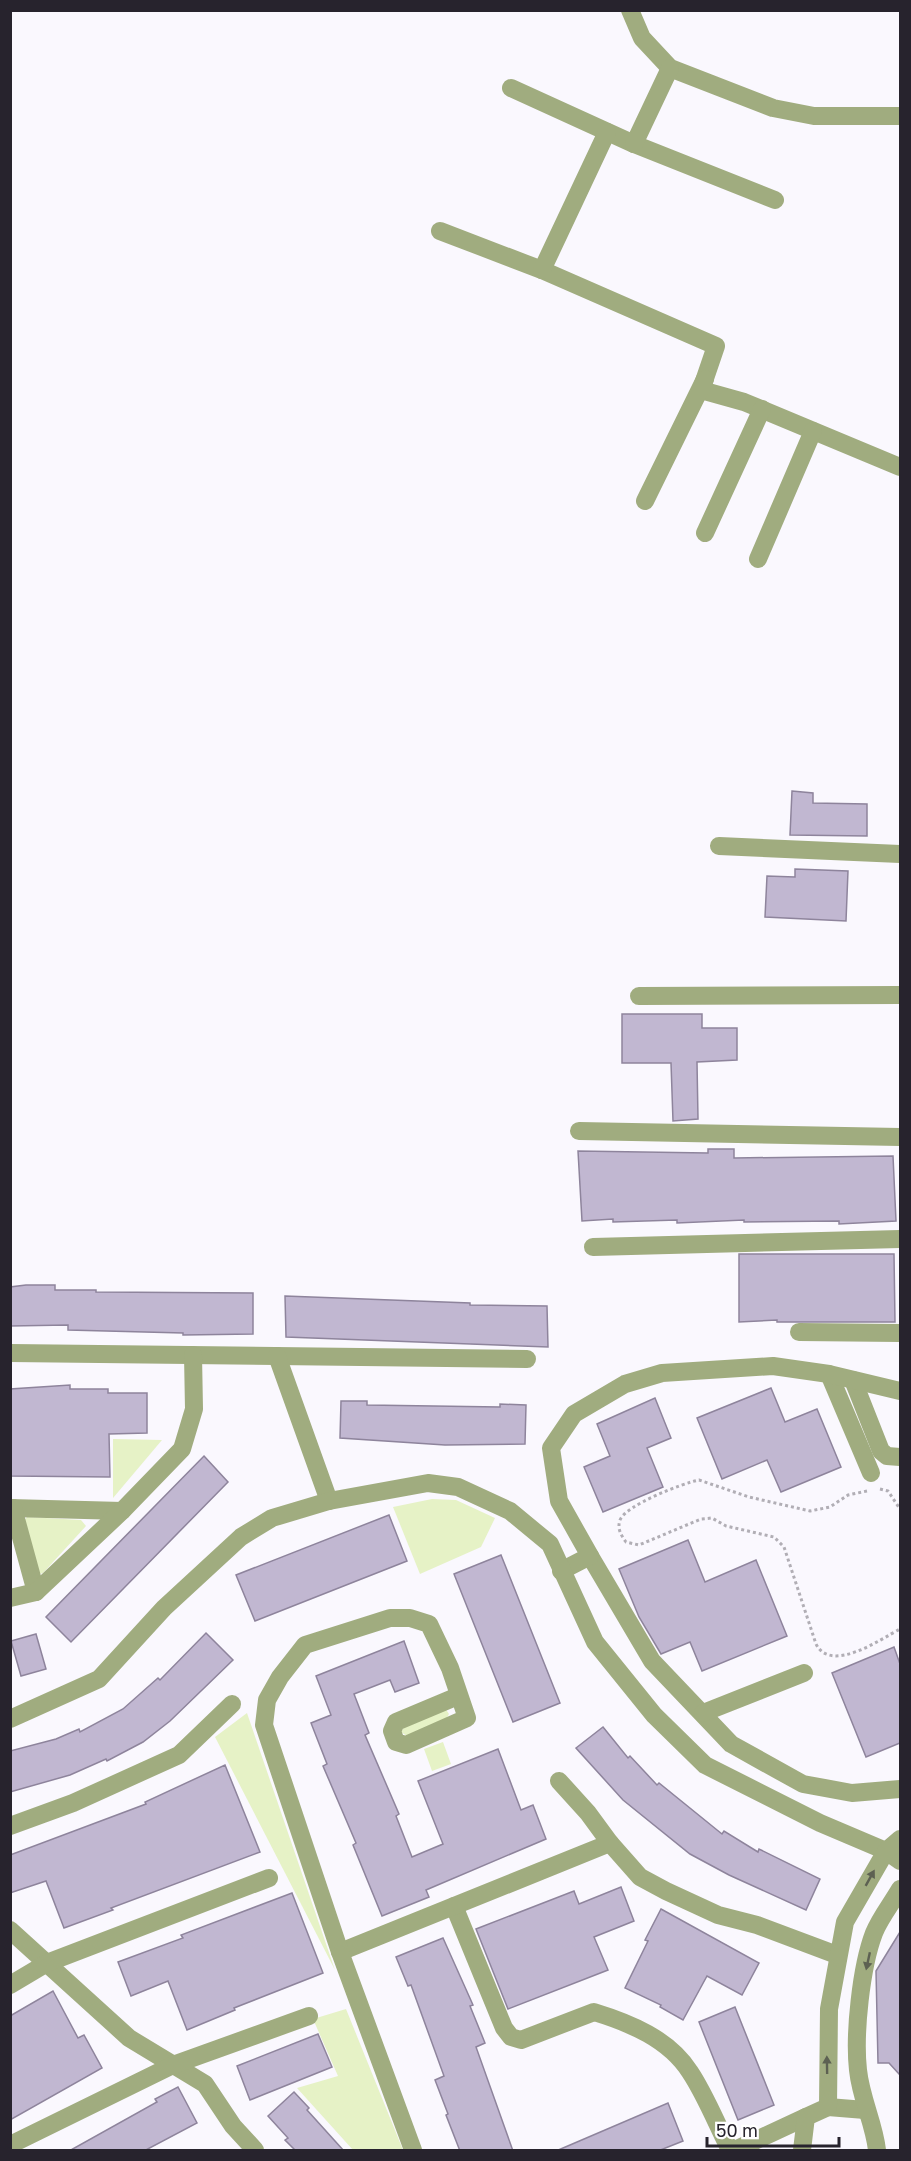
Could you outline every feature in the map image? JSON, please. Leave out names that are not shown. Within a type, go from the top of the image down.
[{"type":"street","points":[[630,10],[642,38],[670,68],[773,108],[814,116],[900,116]]},
{"type":"street","points":[[634,144],[670,68]]},
{"type":"street","points":[[511,88],[634,144],[775,200]]},
{"type":"street","points":[[542,270],[607,132]]},
{"type":"street","points":[[440,231],[542,270],[716,346],[701,390],[762,410],[900,467]]},
{"type":"street","points":[[645,501],[706,376]]},
{"type":"street","points":[[705,533],[762,410]]},
{"type":"street","points":[[758,559],[813,431]]},
{"type":"street","points":[[719,846],[900,854]]},
{"type":"street","points":[[639,996],[900,995]]},
{"type":"street","points":[[579,1131],[900,1137]]},
{"type":"street","points":[[593,1247],[900,1239]]},
{"type":"street","points":[[799,1332],[900,1333]]},
{"type":"street","points":[[10,1353],[528,1359]]},
{"type":"street","points":[[10,1599],[36,1592],[122,1511],[182,1449],[194,1409],[193,1355]]},
{"type":"street","points":[[277,1356],[329,1501]]},
{"type":"street","points":[[900,1391],[829,1374],[773,1366],[662,1373],[625,1384],[574,1414],[551,1448],[559,1501],[652,1661],[731,1744],[803,1784],[852,1793],[900,1789]]},
{"type":"street","points":[[829,1374],[870,1473]]},
{"type":"street","points":[[853,1380],[881,1451],[887,1456],[900,1457]]},
{"type":"street","points":[[10,1719],[99,1679],[164,1608],[241,1537],[272,1518],[329,1501],[428,1483],[458,1487],[510,1511],[550,1544],[595,1642],[654,1715],[705,1765],[801,1814],[893,1856]]},
{"type":"street","points":[[36,1592],[12,1508],[122,1511]]},
{"type":"street","points":[[550,1544],[576,1532]]},
{"type":"street","points":[[561,1571],[590,1557]]},
{"type":"street","points":[[413,2151],[340,1952],[264,1725],[267,1700],[280,1677],[305,1645],[390,1618],[410,1618],[429,1624],[450,1668],[459,1696]]},
{"type":"street","points":[[703,1713],[804,1673]]},
{"type":"street","points":[[10,1826],[73,1803],[179,1755],[232,1704]]},
{"type":"street","points":[[559,1781],[640,1877],[718,1915],[757,1925],[837,1955]]},
{"type":"street","points":[[828,2107],[829,2009],[837,1955],[845,1922],[893,1856],[900,1839]]},
{"type":"street","points":[[340,1952],[610,1843]]},
{"type":"street","points":[[10,1985],[47,1963],[269,1878]]},
{"type":"street","points":[[877,2151],[875,2133],[865,2110],[858,2068],[860,2001],[874,1933],[900,1889]]},
{"type":"street","points":[[454,1906],[504,2028],[511,2037],[521,2040],[594,2012],[645,2032],[668,2047],[690,2071],[730,2151]]},
{"type":"street","points":[[10,1930],[129,2038],[205,2084],[233,2126],[255,2151]]},
{"type":"street","points":[[10,2145],[173,2065],[309,2016]]},
{"type":"street","points":[[735,2151],[828,2107],[865,2110]]},
{"type":"street","points":[[802,2151],[806,2117]]},
{"type":"path","points":[[900,1509],[893,1496],[883,1489],[848,1496],[830,1507],[815,1512],[749,1497],[699,1480],[630,1509],[620,1520],[619,1529],[626,1542],[639,1545],[706,1518],[726,1526],[774,1537],[784,1547],[816,1644],[825,1653],[846,1656],[900,1629]]},
{"type":"green space","points":[[113,1439],[162,1440],[113,1498]]},
{"type":"green space","points":[[432,1499],[456,1500],[495,1518],[481,1547],[420,1574],[393,1507]]},
{"type":"green space","points":[[27,1517],[81,1520],[86,1526],[43,1573],[36,1575],[23,1522]]},
{"type":"green space","points":[[445,1708],[449,1714],[445,1721],[407,1736],[401,1732],[406,1724]]},
{"type":"green space","points":[[247,1713],[335,1970],[215,1737]]},
{"type":"green space","points":[[443,1742],[451,1764],[432,1771],[424,1749]]},
{"type":"green space","points":[[346,2009],[403,2150],[353,2150],[297,2088],[338,2076],[313,2019]]},
{"type":"building","points":[[792,791],[813,793],[813,803],[867,804],[867,836],[790,835]]},
{"type":"building","points":[[795,869],[848,871],[846,921],[765,917],[767,876],[795,877]]},
{"type":"building","points":[[622,1014],[702,1014],[702,1028],[737,1028],[737,1060],[697,1062],[698,1119],[673,1121],[671,1063],[622,1063]]},
{"type":"building","points":[[708,1149],[734,1149],[734,1158],[893,1156],[896,1221],[839,1224],[839,1221],[744,1222],[744,1220],[677,1223],[677,1220],[613,1222],[613,1219],[582,1221],[578,1151],[708,1153]]},
{"type":"building","points":[[739,1254],[894,1254],[895,1322],[777,1322],[777,1320],[739,1322]]},
{"type":"building","points":[[55,1285],[55,1290],[96,1290],[96,1292],[253,1293],[253,1334],[183,1335],[183,1333],[68,1330],[68,1325],[10,1326],[10,1287]]},
{"type":"building","points":[[285,1296],[470,1303],[470,1305],[547,1306],[548,1347],[286,1337]]},
{"type":"building","points":[[70,1385],[70,1389],[108,1389],[108,1393],[147,1393],[147,1433],[109,1434],[110,1477],[10,1476],[10,1389]]},
{"type":"building","points":[[771,1388],[785,1422],[817,1409],[841,1467],[781,1492],[767,1460],[722,1479],[697,1418]]},
{"type":"building","points":[[655,1398],[671,1438],[647,1448],[663,1487],[603,1512],[584,1467],[610,1456],[597,1424]]},
{"type":"building","points":[[341,1401],[367,1401],[367,1405],[500,1407],[500,1404],[526,1405],[525,1444],[445,1445],[340,1438]]},
{"type":"building","points":[[204,1456],[228,1482],[71,1642],[46,1617]]},
{"type":"building","points":[[389,1515],[407,1561],[255,1621],[236,1575]]},
{"type":"building","points":[[688,1540],[705,1582],[756,1560],[787,1636],[702,1671],[690,1642],[661,1654],[639,1617],[619,1569]]},
{"type":"building","points":[[501,1555],[560,1703],[513,1722],[454,1574]]},
{"type":"building","points":[[206,1633],[233,1660],[170,1721],[143,1742],[107,1761],[106,1759],[70,1775],[10,1792],[10,1751],[56,1739],[79,1729],[80,1732],[123,1709],[158,1678],[160,1680]]},
{"type":"building","points":[[36,1634],[46,1669],[21,1676],[11,1641]]},
{"type":"building","points":[[404,1641],[419,1683],[395,1692],[390,1680],[354,1694],[369,1733],[365,1735],[399,1814],[396,1816],[412,1857],[443,1844],[418,1781],[498,1749],[521,1810],[533,1805],[546,1839],[426,1890],[429,1897],[382,1916],[353,1845],[356,1843],[323,1766],[327,1764],[311,1723],[331,1715],[316,1676]]},
{"type":"building","points":[[894,1647],[900,1664],[900,1743],[866,1757],[832,1673]]},
{"type":"building","points":[[603,1727],[628,1758],[630,1756],[657,1785],[659,1783],[722,1834],[724,1831],[758,1852],[759,1849],[820,1879],[806,1910],[729,1875],[690,1854],[623,1800],[576,1748]]},
{"type":"building","points":[[225,1765],[260,1852],[64,1928],[46,1881],[10,1893],[10,1855],[146,1804],[145,1802]]},
{"type":"building","points":[[621,1887],[634,1921],[594,1937],[608,1970],[508,2009],[476,1929],[574,1891],[579,1904]]},
{"type":"building","points":[[292,1893],[323,1973],[234,2008],[235,2010],[187,2030],[168,1981],[131,1996],[118,1962],[183,1938],[181,1935]]},
{"type":"building","points":[[661,1909],[759,1963],[742,1995],[707,1976],[683,2020],[660,2007],[661,2005],[625,1988]]},
{"type":"building","points":[[900,1932],[900,2075],[889,2063],[878,2063],[876,1971]]},
{"type":"building","points":[[443,1938],[473,2005],[470,2006],[485,2043],[476,2047],[513,2151],[460,2151],[446,2115],[448,2114],[435,2080],[444,2076],[411,1985],[408,1986],[396,1957]]},
{"type":"building","points":[[53,1991],[78,2038],[84,2035],[102,2068],[10,2120],[10,2016]]},
{"type":"building","points":[[735,2007],[774,2105],[738,2120],[699,2022]]},
{"type":"building","points":[[318,2034],[332,2067],[250,2100],[237,2066]]},
{"type":"building","points":[[178,2087],[197,2123],[144,2151],[69,2151],[157,2102],[155,2099]]},
{"type":"building","points":[[294,2092],[344,2151],[295,2150],[285,2140],[288,2138],[268,2116]]},
{"type":"building","points":[[668,2103],[683,2141],[658,2151],[556,2151]]}]
